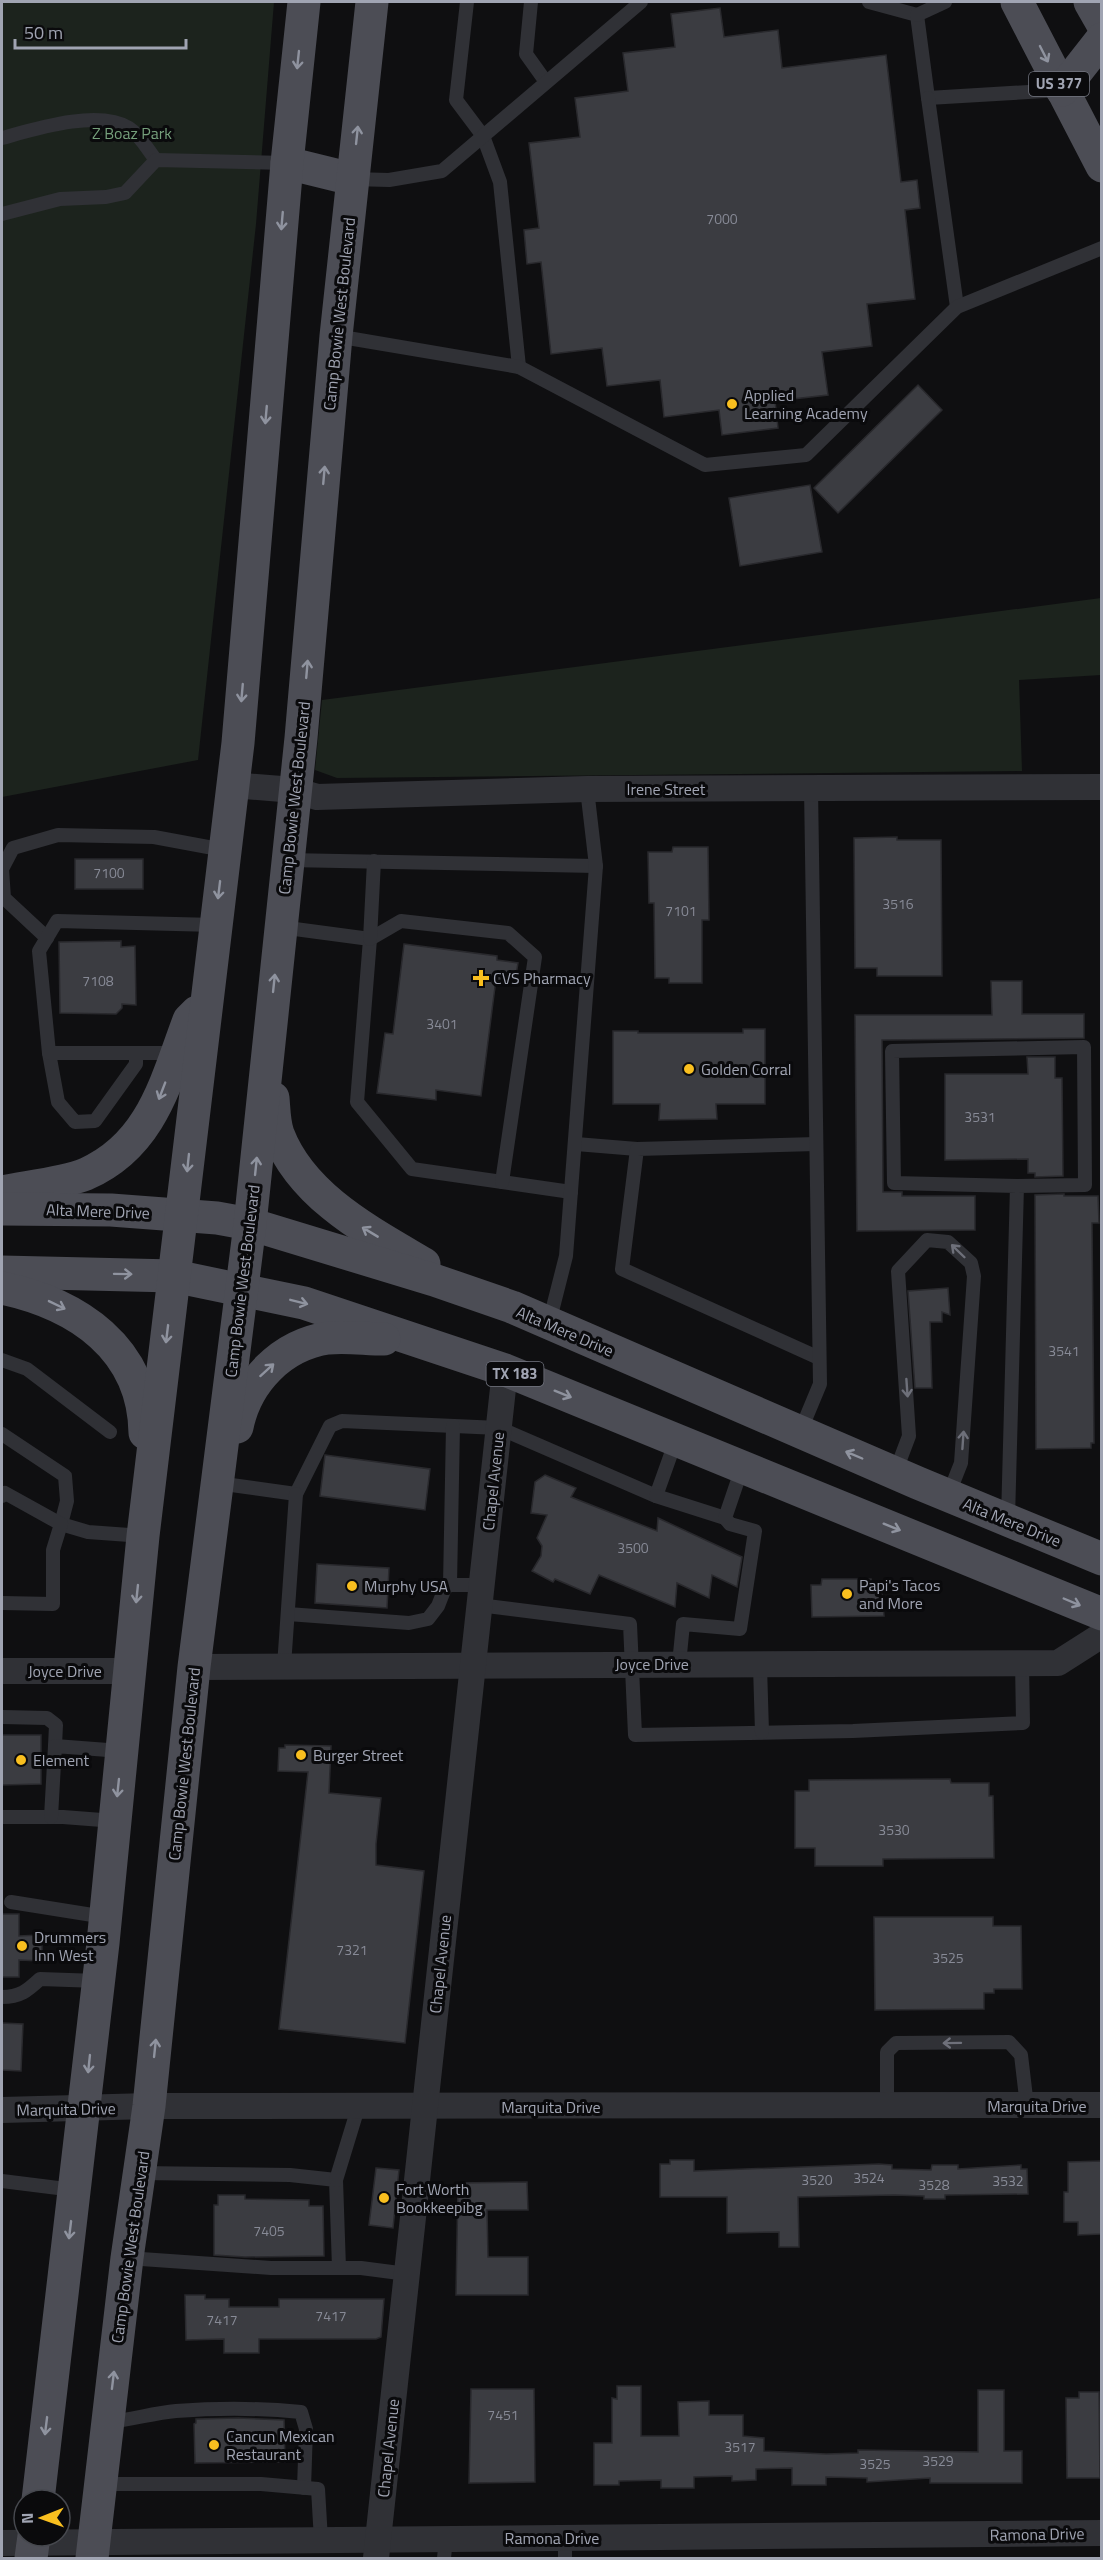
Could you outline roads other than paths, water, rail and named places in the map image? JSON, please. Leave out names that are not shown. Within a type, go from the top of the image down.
[{"type":"main road","points":[[39,2488],[105,1917],[143,1536],[241,712],[287,163],[304,2]]},
{"type":"main road","name":"Camp Bowie West Boulevard","points":[[93,2550],[127,2258],[149,2106],[194,1667],[222,1484],[294,790],[336,336],[372,2]]},
{"type":"main road","name":"US 377","points":[[1017,2],[1101,166]]},
{"type":"main road","points":[[1090,2],[1101,23]]},
{"type":"main road","points":[[1062,90],[1101,39]]},
{"type":"main road","points":[[287,163],[352,179]]},
{"type":"main road","points":[[2,1192],[84,1175],[112,1161],[131,1145],[153,1114],[189,1020],[206,1002]]},
{"type":"main road","points":[[268,1042],[277,1132],[294,1165],[353,1221],[474,1294]]},
{"type":"main road","name":"Alta Mere Drive","points":[[2,1209],[182,1214],[249,1224],[434,1280],[549,1323],[948,1496],[1101,1559]]},
{"type":"main road","name":"TX 183","points":[[2,1272],[174,1276],[304,1303],[505,1370],[1101,1614]]},
{"type":"main road","points":[[2,1288],[52,1302],[83,1319],[120,1354],[139,1391],[145,1428],[143,1536]]},
{"type":"main road","points":[[222,1484],[241,1411],[254,1383],[269,1367],[291,1351],[327,1338],[420,1340]]},
{"type":"street","name":"Irene Street","points":[[232,785],[294,790],[317,797],[587,789],[1101,787]]},
{"type":"street","name":"Chapel Avenue","points":[[377,2549],[505,1370]]},
{"type":"street","name":"Joyce Drive","points":[[194,1667],[1058,1663],[1101,1635]]},
{"type":"street","name":"Joyce Drive","points":[[2,1671],[129,1671]]},
{"type":"street","name":"Marquita Drive","points":[[2,2110],[149,2106],[425,2108],[1101,2105]]},
{"type":"street","name":"Ramona Drive","points":[[66,2548],[93,2550],[321,2540],[377,2549],[565,2548],[1101,2533]]},
{"type":"lane","points":[[466,2],[456,100],[483,136],[500,182],[519,367]]},
{"type":"lane","points":[[531,2],[526,54],[546,82]]},
{"type":"lane","points":[[352,179],[390,180],[442,171],[641,2]]},
{"type":"lane","points":[[869,2],[917,15],[945,2]]},
{"type":"lane","points":[[917,15],[957,307]]},
{"type":"lane","points":[[928,98],[1062,90]]},
{"type":"lane","points":[[2,138],[45,126],[116,121],[131,129],[156,160]]},
{"type":"lane","points":[[2,214],[60,199],[106,197],[125,193],[156,160],[287,163]]},
{"type":"lane","points":[[336,336],[519,367],[705,465],[806,455],[957,307],[1101,248]]},
{"type":"lane","points":[[800,1432],[820,1384],[811,788]]},
{"type":"lane","points":[[549,1323],[566,1256],[597,866],[587,789]]},
{"type":"lane","points":[[47,938],[4,898],[2,869],[13,848],[58,835],[154,837],[224,850]]},
{"type":"lane","points":[[287,860],[597,866]]},
{"type":"lane","points":[[374,861],[357,1102],[412,1169],[572,1192]]},
{"type":"lane","points":[[136,1053],[136,1064],[95,1121],[75,1122],[58,1102],[49,1053],[39,951],[57,921],[215,926]]},
{"type":"lane","points":[[280,927],[370,939],[401,921],[473,928],[508,933],[536,957],[502,1182]]},
{"type":"lane","points":[[1084,1047],[1085,1185],[1017,1186],[894,1183],[892,1051],[1084,1047]]},
{"type":"lane","points":[[49,1053],[177,1053]]},
{"type":"lane","points":[[576,1144],[637,1149],[816,1144]]},
{"type":"lane","points":[[637,1149],[622,1269],[819,1358]]},
{"type":"lane","points":[[1008,1521],[1017,1186]]},
{"type":"lane","points":[[895,1473],[909,1436],[898,1271],[927,1240],[948,1242],[971,1263],[974,1276],[961,1463],[948,1496]]},
{"type":"lane","points":[[2,1360],[27,1369],[111,1432]]},
{"type":"lane","points":[[284,1666],[296,1494],[330,1426],[342,1421],[499,1428],[656,1496],[725,1518],[730,1524],[755,1531],[740,1629],[682,1624],[679,1664]]},
{"type":"lane","points":[[450,1585],[453,1426]]},
{"type":"lane","points":[[2,1434],[65,1476],[67,1502],[53,1550],[53,1604],[2,1603]]},
{"type":"lane","points":[[656,1496],[676,1440]]},
{"type":"lane","points":[[725,1518],[742,1468]]},
{"type":"lane","points":[[222,1484],[296,1494]]},
{"type":"lane","points":[[2,1496],[4,1493],[60,1524],[88,1532],[143,1536]]},
{"type":"lane","points":[[450,1585],[480,1595],[630,1624],[635,1735],[900,1729],[1023,1723],[1022,1662]]},
{"type":"lane","points":[[288,1614],[409,1623],[428,1619],[438,1606],[445,1588],[450,1585]]},
{"type":"lane","points":[[760,1666],[762,1732]]},
{"type":"lane","points":[[2,1717],[47,1718],[56,1725],[51,1817]]},
{"type":"lane","points":[[55,1746],[121,1751]]},
{"type":"lane","points":[[2,1817],[115,1821]]},
{"type":"lane","points":[[11,1902],[105,1917]]},
{"type":"lane","points":[[2,1997],[16,1997],[25,1993],[40,1978],[98,1981]]},
{"type":"lane","points":[[887,2106],[887,2052],[896,2043],[1009,2042],[1021,2055],[1028,2106]]},
{"type":"lane","points":[[339,2268],[336,2180],[357,2108]]},
{"type":"lane","points":[[139,2173],[290,2175],[336,2180]]},
{"type":"lane","points":[[2,2181],[74,2190]]},
{"type":"lane","points":[[127,2258],[271,2268],[339,2268],[407,2274]]},
{"type":"lane","points":[[108,2421],[134,2420],[174,2411],[271,2409],[301,2412],[306,2429],[304,2488]]},
{"type":"lane","points":[[101,2484],[261,2484],[318,2489],[321,2540]]},
{"type":"place","name":"Applied Learning Academy","points":[[732,404]]},
{"type":"place","name":"CVS Pharmacy","points":[[481,978]]},
{"type":"place","name":"Golden Corral","points":[[689,1069]]},
{"type":"place","name":"Murphy USA","points":[[352,1586]]},
{"type":"place","name":"Papi's Tacos and More","points":[[847,1594]]},
{"type":"place","name":"Burger Street","points":[[301,1755]]},
{"type":"place","name":"Element","points":[[21,1760]]},
{"type":"place","name":"Drummers Inn West","points":[[22,1946]]},
{"type":"place","name":"Fort Worth Bookkeepibg","points":[[384,2198]]},
{"type":"place","name":"Cancun Mexican Restaurant","points":[[214,2445]]},
{"type":"park label","name":"Z Boaz Park","points":[[132,133]]}]
